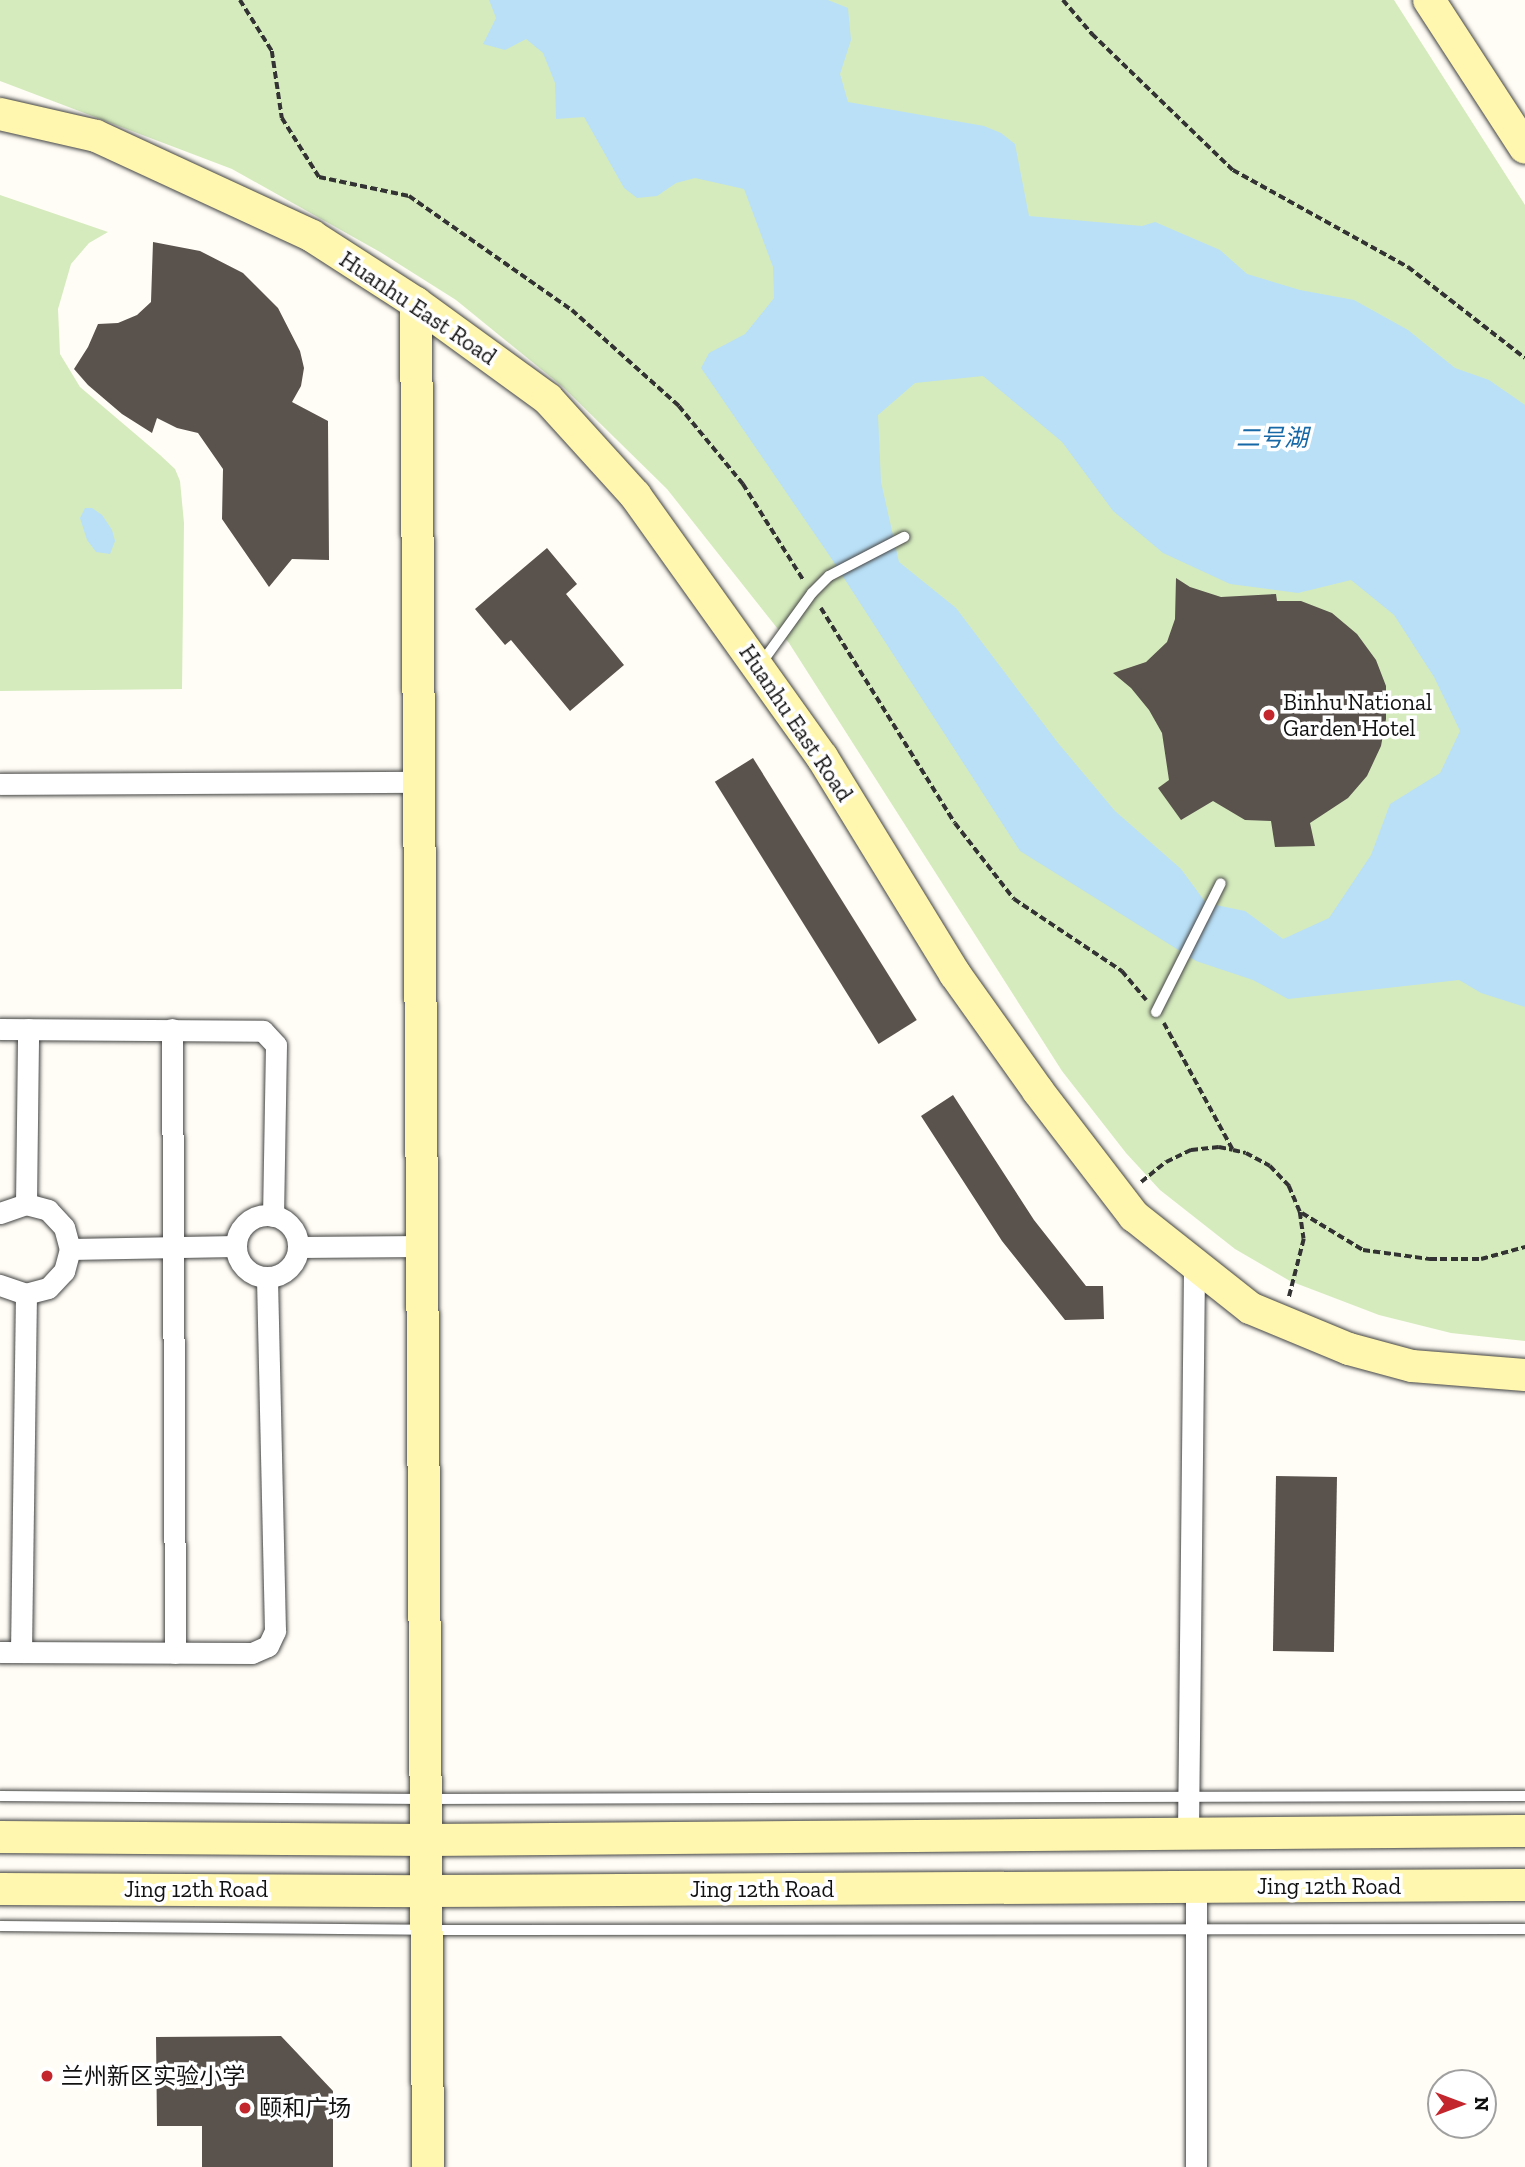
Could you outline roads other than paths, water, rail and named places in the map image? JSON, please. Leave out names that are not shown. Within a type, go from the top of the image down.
[{"type":"street","points":[[1429,0],[1525,148]]},
{"type":"street","name":"Huanhu East Road","points":[[0,114],[108,142],[312,236],[416,303],[548,399],[635,495],[822,757],[955,974],[1038,1091],[1134,1216],[1250,1308],[1349,1349],[1412,1366],[1525,1375]]},
{"type":"street","points":[[416,303],[428,2167]]},
{"type":"street","points":[[0,785],[419,782]]},
{"type":"street","points":[[0,1029],[262,1031],[276,1045],[273,1216]]},
{"type":"street","points":[[26,1204],[28,1029]]},
{"type":"street","points":[[172,1029],[175,1653]]},
{"type":"street","points":[[0,1213],[26,1204],[48,1210],[64,1227],[70,1249],[69,1261],[57,1281],[48,1288],[26,1294],[0,1285]]},
{"type":"street","points":[[258,1216],[273,1216],[293,1228],[299,1247],[297,1257],[285,1272],[267,1278],[257,1276],[241,1265],[236,1246],[237,1236],[249,1221],[258,1216]]},
{"type":"street","points":[[70,1249],[236,1246]]},
{"type":"street","points":[[299,1247],[422,1246]]},
{"type":"street","points":[[1188,1832],[1194,1265]]},
{"type":"street","points":[[26,1294],[10,1652],[253,1653],[268,1646],[275,1631],[267,1278]]},
{"type":"street","points":[[0,1837],[427,1840],[1525,1831]]},
{"type":"street","name":"Jing 12th Road","points":[[0,1889],[427,1891],[1525,1885]]},
{"type":"street","points":[[1196,1887],[1196,2167]]},
{"type":"lane","points":[[758,667],[811,593],[829,576],[904,537]]},
{"type":"lane","points":[[1156,1012],[1221,883]]},
{"type":"lane","points":[[0,1797],[426,1799],[1525,1796]]},
{"type":"lane","points":[[0,1926],[426,1930],[1525,1929]]},
{"type":"water","name":"二号湖","points":[[489,0],[828,0],[848,8],[851,40],[840,74],[848,102],[984,126],[1001,133],[1015,144],[1029,216],[1142,226],[1155,222],[1220,250],[1247,274],[1300,290],[1354,300],[1408,330],[1455,368],[1489,380],[1525,405],[1525,1007],[1481,993],[1459,980],[1288,999],[1253,980],[1196,961],[1020,851],[829,555],[701,368],[709,353],[745,334],[774,298],[773,267],[744,189],[695,178],[676,183],[657,196],[637,198],[624,188],[584,117],[556,119],[555,83],[543,53],[526,39],[505,50],[483,44],[496,18]],"holes":[[[983,376],[1062,442],[1113,511],[1163,553],[1230,584],[1298,593],[1351,580],[1394,615],[1434,677],[1460,731],[1440,773],[1390,804],[1371,855],[1329,918],[1283,939],[1245,911],[1206,903],[1181,869],[1115,811],[1058,743],[956,608],[899,562],[881,482],[878,415],[915,383]]]},
{"type":"water","points":[[85,508],[92,508],[102,515],[112,530],[115,541],[110,554],[96,552],[87,540],[80,518]]},
{"type":"place","name":"Binhu National Garden Hotel","points":[[1269,715]]},
{"type":"place","name":"兰州新区实验小学","points":[[47,2076]]},
{"type":"place","name":"颐和广场","points":[[245,2108]]}]
